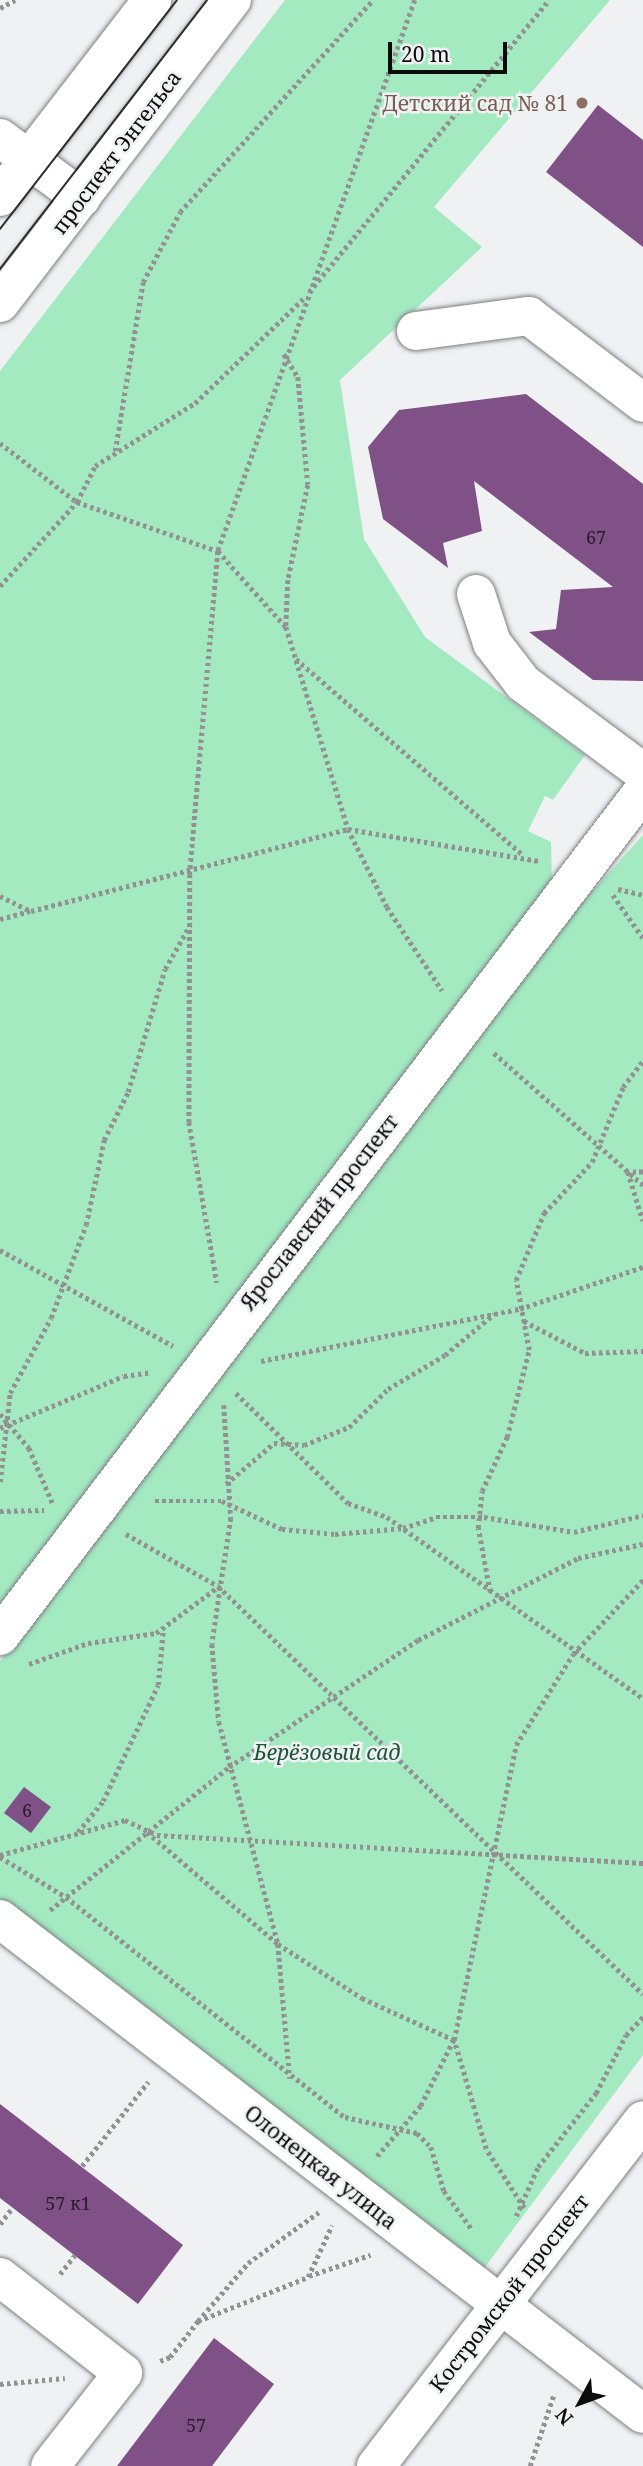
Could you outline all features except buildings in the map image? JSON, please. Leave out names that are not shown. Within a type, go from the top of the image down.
[{"type":"street","points":[[0,197],[15,148],[152,0]]},
{"type":"street","name":"проспект Энгельса","points":[[0,303],[232,0]]},
{"type":"street","points":[[15,148],[81,198]]},
{"type":"street","points":[[416,331],[528,316],[643,403]]},
{"type":"street","points":[[476,594],[492,643],[523,684],[643,772]]},
{"type":"street","name":"Ярославский проспект","points":[[9,1652],[73,1514],[207,1368],[226,1333],[464,1024],[589,877],[643,791]]},
{"type":"street","name":"Олонецкая улица","points":[[0,1919],[643,2414]]},
{"type":"street","name":"Костромской проспект","points":[[376,2466],[643,2120]]},
{"type":"street","points":[[0,2277],[123,2373],[50,2466]]},
{"type":"path","points":[[0,8],[15,0]]},
{"type":"path","points":[[115,451],[143,282],[180,212],[373,0]]},
{"type":"path","points":[[226,1333],[189,1122],[190,874],[218,551],[304,298],[352,188],[415,0]]},
{"type":"path","points":[[0,586],[77,502],[95,466],[195,403],[304,298],[549,0]]},
{"type":"path","points":[[284,355],[298,377],[308,485],[288,580],[286,627],[348,829],[387,907],[464,1024],[643,1185]]},
{"type":"path","points":[[0,443],[77,502],[218,551],[286,627]]},
{"type":"path","points":[[296,658],[523,855]]},
{"type":"path","points":[[0,919],[190,874],[348,829],[523,855],[589,877],[643,938]]},
{"type":"path","points":[[0,896],[31,911]]},
{"type":"path","points":[[0,1482],[3,1426],[10,1393],[51,1318],[61,1282],[86,1225],[93,1171],[128,1092],[165,969],[190,924]]},
{"type":"path","points":[[490,1592],[480,1517],[482,1491],[506,1437],[529,1350],[516,1280],[544,1213],[598,1147],[623,1087],[643,1060]]},
{"type":"path","points":[[628,1172],[643,1172]]},
{"type":"path","points":[[628,1172],[643,1221]]},
{"type":"path","points":[[0,1250],[61,1282],[207,1368],[292,1444],[348,1503],[403,1528],[573,1654],[643,1698]]},
{"type":"path","points":[[3,1426],[124,1376],[267,1361],[520,1309],[643,1267]]},
{"type":"path","points":[[226,1485],[253,1455],[274,1443],[320,1441],[349,1427],[388,1389],[445,1355],[494,1314]]},
{"type":"path","points":[[524,1321],[585,1353],[643,1351]]},
{"type":"path","points":[[207,1368],[229,1428],[226,1485],[229,1504],[212,1644],[229,1767],[278,1944],[290,2078]]},
{"type":"path","points":[[0,1414],[3,1426],[29,1448],[48,1500],[73,1514],[155,1545],[218,1586],[494,1857],[643,1994]]},
{"type":"path","points":[[148,1503],[173,1496],[229,1504],[282,1529],[335,1534],[403,1528],[436,1517],[480,1517],[574,1532],[643,1515]]},
{"type":"path","points":[[39,1918],[229,1767],[418,1640],[578,1558],[643,1544]]},
{"type":"path","points":[[170,2357],[248,2263],[349,2189],[421,2106],[454,2040],[516,1745],[573,1654],[643,1580]]},
{"type":"path","points":[[9,1652],[88,1643],[164,1628],[218,1586]]},
{"type":"path","points":[[77,1833],[103,1801],[158,1685],[164,1628]]},
{"type":"path","points":[[0,1856],[125,1820],[147,1832],[278,1944],[362,1998],[454,2040],[486,2150],[527,2213]]},
{"type":"path","points":[[147,1832],[250,1843],[643,1863]]},
{"type":"path","points":[[0,1856],[66,1897],[221,2015],[290,2078],[345,2117],[402,2128],[432,2147],[444,2191],[479,2240]]},
{"type":"path","points":[[510,2227],[520,2202],[643,2017]]},
{"type":"path","points":[[82,2166],[171,2052]]},
{"type":"path","points":[[308,2277],[349,2189]]},
{"type":"path","points":[[0,2224],[12,2208]]},
{"type":"path","points":[[198,2321],[308,2277],[415,2239]]},
{"type":"path","points":[[530,2466],[567,2356]]},
{"type":"green space","points":[[285,0],[610,0],[434,207],[482,247],[340,380],[364,539],[425,637],[585,755],[553,800],[545,796],[528,831],[551,842],[552,884],[0,1609],[0,371]]},
{"type":"green space","name":"Берёзовый сад","points":[[643,835],[643,2055],[479,2275],[0,1901],[0,1661],[536,954]]},
{"type":"tram line","points":[[0,229],[177,0]]},
{"type":"tram line","points":[[0,269],[207,0]]},
{"type":"place","name":"Детский сад № 81","points":[[582,103]]}]
